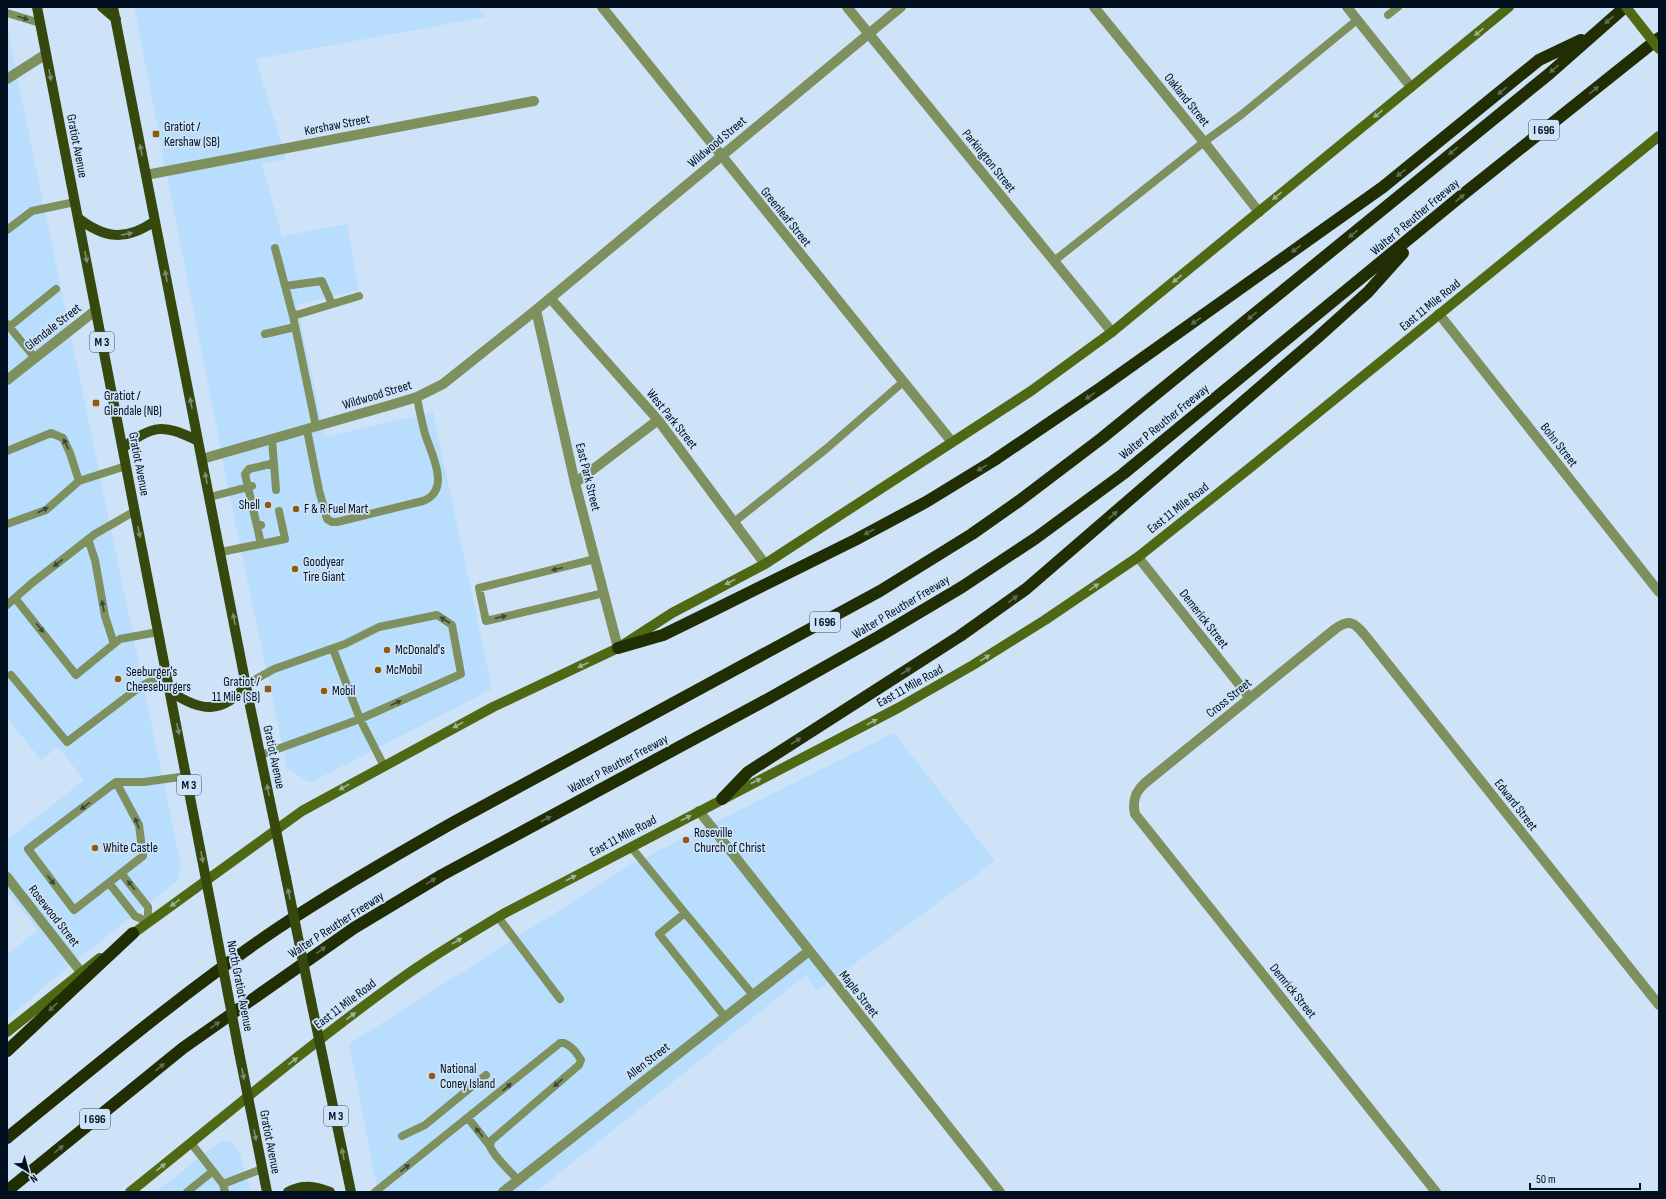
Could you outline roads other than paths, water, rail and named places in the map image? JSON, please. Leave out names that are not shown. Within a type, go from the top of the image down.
[{"type":"highway","name":"Walter P Reuther Freeway","points":[[7,1138],[192,990],[277,928],[318,902],[385,861],[447,826],[880,591],[972,534],[1019,501],[1102,438],[1549,74],[1625,7]]},
{"type":"highway","points":[[618,648],[663,635],[718,608],[926,502],[993,461],[1102,387],[1383,187],[1539,60],[1594,34]]},
{"type":"highway","name":"Walter P Reuther Freeway","points":[[7,1191],[184,1048],[354,928],[442,875],[768,699],[872,641],[962,587],[1036,538],[1123,474],[1659,38]]},
{"type":"highway","points":[[722,799],[748,772],[960,636],[1026,589],[1317,338],[1368,292],[1430,223]]},
{"type":"highway","points":[[7,1051],[133,934]]},
{"type":"main road","name":"Gratiot Avenue","points":[[37,7],[206,880]]},
{"type":"main road","points":[[102,7],[116,19]]},
{"type":"main road","name":"Gratiot Avenue","points":[[113,7],[198,442],[276,828]]},
{"type":"main road","points":[[7,1032],[81,972],[276,828],[302,811],[493,707],[618,648],[672,612],[765,564],[1031,392],[1112,332],[1509,7]]},
{"type":"main road","points":[[1625,7],[1659,49]]},
{"type":"main road","name":"East 11 Mile Road","points":[[134,1191],[248,1096],[406,975],[442,950],[498,917],[898,708],[1045,620],[1138,557],[1659,136]]},
{"type":"main road","points":[[78,218],[89,227],[115,236],[137,232],[155,221]]},
{"type":"main road","points":[[123,448],[133,439],[156,429],[170,429],[198,442]]},
{"type":"main road","points":[[170,691],[185,702],[209,708],[220,706],[232,700],[239,695],[247,684]]},
{"type":"main road","name":"M 3","points":[[276,828],[351,1192]]},
{"type":"main road","name":"North Gratiot Avenue","points":[[206,880],[248,1096]]},
{"type":"main road","name":"Gratiot Avenue","points":[[248,1096],[267,1192]]},
{"type":"main road","points":[[288,1192],[298,1187],[308,1186],[330,1192]]},
{"type":"street","name":"Greenleaf Street","points":[[602,7],[952,442]]},
{"type":"street","name":"Parkington Street","points":[[847,7],[1112,332]]},
{"type":"street","name":"Wildwood Street","points":[[202,459],[417,397],[443,384],[536,310],[901,7]]},
{"type":"street","name":"Oakland Street","points":[[1094,7],[1204,142],[1258,212]]},
{"type":"street","points":[[1347,7],[1411,87]]},
{"type":"street","points":[[7,79],[46,54]]},
{"type":"street","name":"Kershaw Street","points":[[146,175],[534,101]]},
{"type":"street","name":"West Park Street","points":[[550,298],[658,420],[765,564]]},
{"type":"street","name":"Glendale Street","points":[[7,380],[96,310]]},
{"type":"street","name":"East Park Street","points":[[536,310],[575,483],[618,648]]},
{"type":"street","name":"Bohn Street","points":[[1439,314],[1659,592]]},
{"type":"street","points":[[575,483],[658,420]]},
{"type":"street","name":"Demerick Street","points":[[1138,557],[1250,698]]},
{"type":"street","name":"Cross Street","points":[[1133,805],[1138,790],[1145,784],[1343,623],[1352,623]]},
{"type":"street","name":"Edward Street","points":[[1352,623],[1358,627],[1369,640],[1659,1005]]},
{"type":"street","name":"Demrick Street","points":[[1133,805],[1135,814],[1436,1192]]},
{"type":"street","name":"Maple Street","points":[[699,811],[1000,1192]]},
{"type":"street","name":"Rosewood Street","points":[[7,877],[81,972]]},
{"type":"street","name":"Allen Street","points":[[503,1192],[809,951]]},
{"type":"lane","points":[[1388,15],[1398,7]]},
{"type":"lane","points":[[7,13],[40,23]]},
{"type":"lane","points":[[1054,261],[1358,20]]},
{"type":"lane","points":[[7,230],[32,211],[75,202]]},
{"type":"lane","points":[[275,248],[293,316],[312,428],[319,490],[327,519],[332,522],[423,501],[428,499],[437,488],[438,473],[434,455],[426,436],[417,397]]},
{"type":"lane","points":[[285,286],[322,281],[332,304]]},
{"type":"lane","points":[[35,358],[8,325],[56,289]]},
{"type":"lane","points":[[293,316],[359,296]]},
{"type":"lane","points":[[265,334],[295,327]]},
{"type":"lane","points":[[734,522],[826,449],[903,382]]},
{"type":"lane","points":[[7,451],[51,433],[63,438],[70,453],[79,481]]},
{"type":"lane","points":[[272,439],[274,463],[272,481],[276,490]]},
{"type":"lane","points":[[261,544],[259,526],[250,487],[245,474],[249,470],[274,463]]},
{"type":"lane","points":[[7,524],[46,510],[79,481],[126,466]]},
{"type":"lane","points":[[210,497],[250,487]]},
{"type":"lane","points":[[7,605],[88,539],[135,511]]},
{"type":"lane","points":[[221,552],[285,539],[279,511]]},
{"type":"lane","points":[[88,539],[95,560],[105,616],[114,644]]},
{"type":"lane","points":[[595,559],[479,588],[486,621],[604,593]]},
{"type":"lane","points":[[15,598],[76,675],[120,640],[158,632]]},
{"type":"lane","points":[[247,684],[274,669],[345,644],[379,627],[437,615],[452,625],[461,674],[360,719],[261,755]]},
{"type":"lane","points":[[333,648],[360,719],[384,766]]},
{"type":"lane","points":[[11,675],[67,742],[141,686],[167,673]]},
{"type":"lane","points":[[116,782],[139,825],[143,856],[74,910],[28,849],[116,782],[144,782],[187,776]]},
{"type":"lane","points":[[631,847],[753,995]]},
{"type":"lane","points":[[110,883],[135,916],[148,922],[148,907],[122,873]]},
{"type":"lane","points":[[685,913],[659,934],[725,1017]]},
{"type":"lane","points":[[498,917],[560,999]]},
{"type":"lane","points":[[375,1192],[560,1043],[564,1043],[572,1048],[581,1060],[579,1065],[492,1140],[490,1146]]},
{"type":"lane","points":[[402,1136],[424,1125],[486,1075]]},
{"type":"lane","points":[[468,1118],[518,1180]]},
{"type":"lane","points":[[191,1143],[224,1188],[262,1169]]},
{"type":"lane","points":[[187,1192],[213,1171]]},
{"type":"place","name":"Gratiot / Kershaw (SB)","points":[[156,134]]},
{"type":"place","name":"Gratiot / Glendale (NB)","points":[[96,403]]},
{"type":"place","name":"Shell","points":[[268,505]]},
{"type":"place","name":"F & R Fuel Mart","points":[[296,509]]},
{"type":"place","name":"Goodyear Tire Giant","points":[[295,569]]},
{"type":"place","name":"McDonald's","points":[[387,650]]},
{"type":"place","name":"McMobil","points":[[378,670]]},
{"type":"place","name":"Seeburger's Cheeseburgers","points":[[118,679]]},
{"type":"place","name":"Gratiot / 11 Mile (SB)","points":[[268,689]]},
{"type":"place","name":"Mobil","points":[[324,691]]},
{"type":"place","name":"Roseville Church of Christ","points":[[686,840]]},
{"type":"place","name":"White Castle","points":[[95,848]]},
{"type":"place","name":"National Coney Island","points":[[432,1076]]}]
